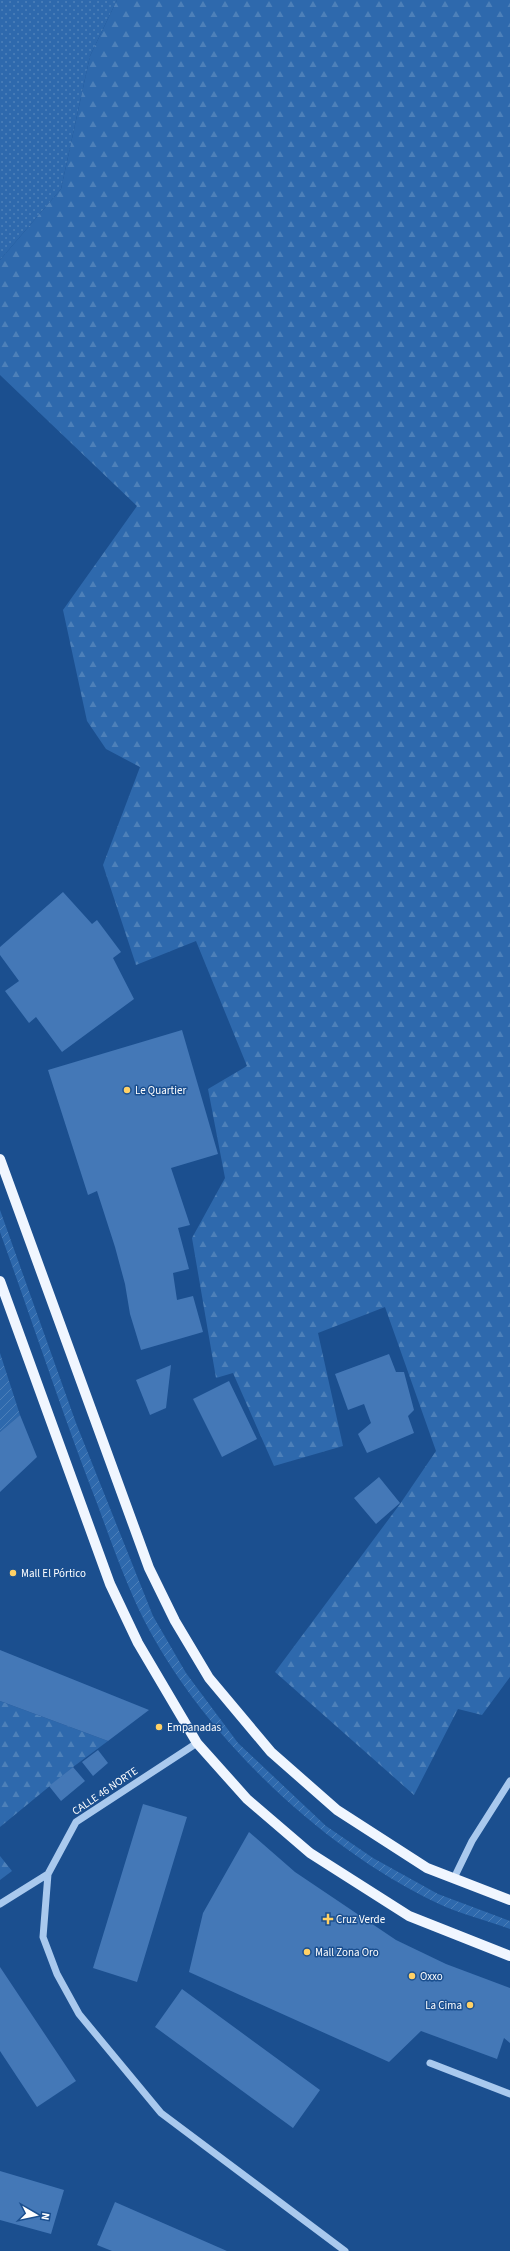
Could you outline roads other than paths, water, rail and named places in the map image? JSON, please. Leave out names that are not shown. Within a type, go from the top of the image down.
[{"type":"main road","points":[[0,1158],[149,1568],[175,1621],[209,1678],[271,1752],[337,1810],[427,1868],[510,1900]]},
{"type":"main road","points":[[0,1281],[110,1584],[138,1642],[198,1743],[247,1799],[310,1853],[408,1916],[510,1956]]},
{"type":"street","name":"CALLE 46 NORTE","points":[[198,1743],[76,1822],[48,1874],[43,1938],[57,1974],[79,2014],[161,2113],[345,2251]]},
{"type":"street","points":[[454,1878],[472,1842],[510,1781]]},
{"type":"street","points":[[0,1904],[48,1874]]},
{"type":"street","points":[[430,2063],[510,2094]]},
{"type":"place","name":"Le Quartier","points":[[127,1090]]},
{"type":"place","name":"Mall El Pórtico","points":[[13,1573]]},
{"type":"place","name":"Empanadas","points":[[159,1727]]},
{"type":"place","name":"Cruz Verde","points":[[328,1919]]},
{"type":"place","name":"Mall Zona Oro","points":[[307,1952]]},
{"type":"place","name":"Oxxo","points":[[412,1976]]},
{"type":"place","name":"La Cima","points":[[470,2005]]}]
